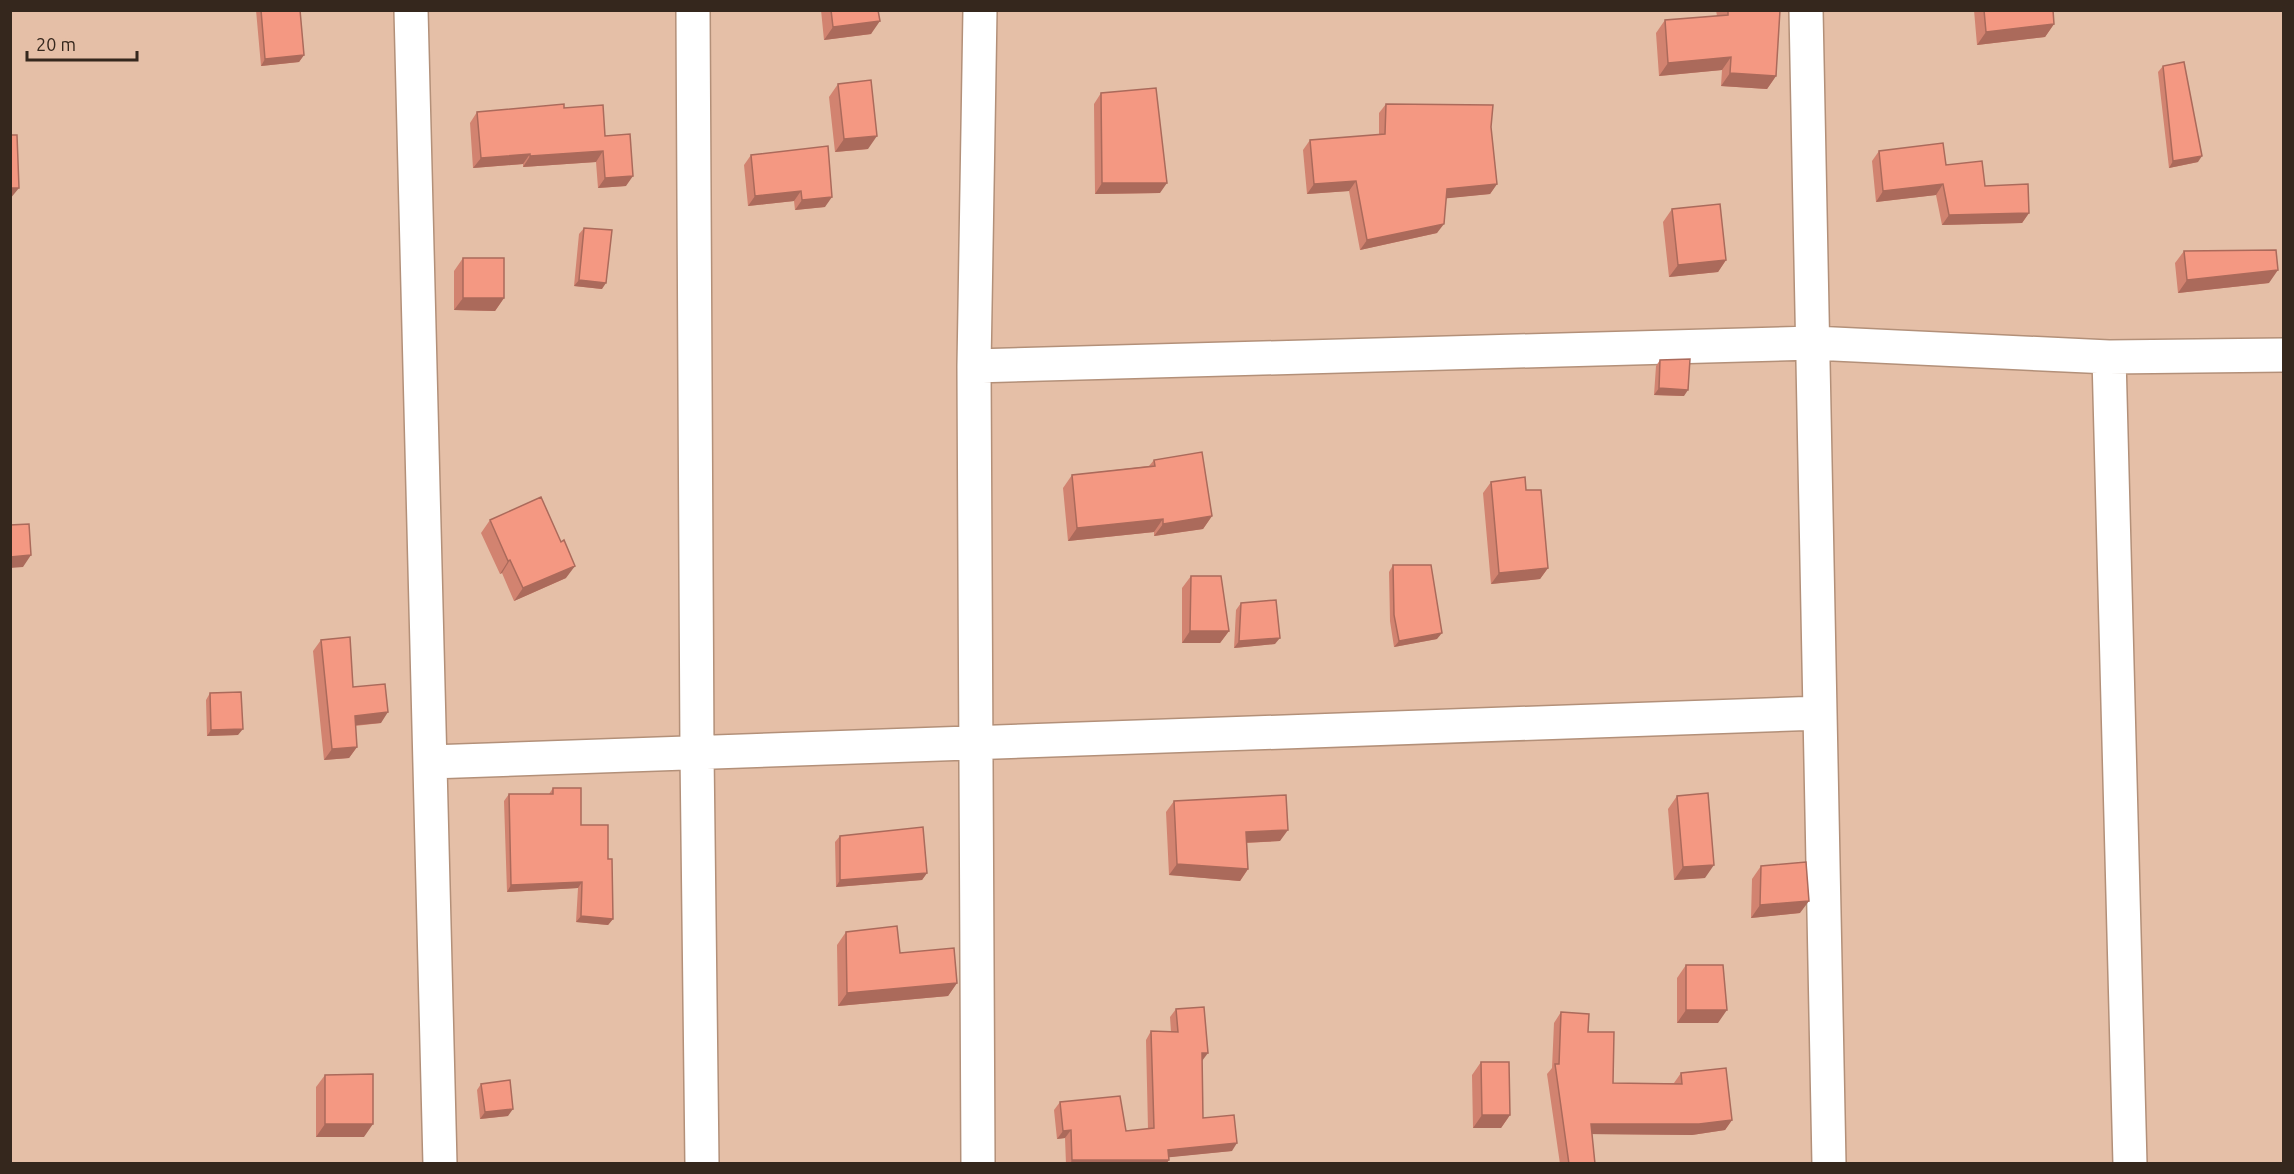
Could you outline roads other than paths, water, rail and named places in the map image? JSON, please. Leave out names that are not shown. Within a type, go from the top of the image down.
[{"type":"street","points":[[411,10],[440,1164]]},
{"type":"street","points":[[693,10],[702,1164]]},
{"type":"street","points":[[978,1164],[974,366],[980,10]]},
{"type":"street","points":[[1806,10],[1829,1164]]},
{"type":"street","points":[[974,366],[1813,343],[2109,357],[2283,356]]},
{"type":"street","points":[[2109,357],[2130,1164]]},
{"type":"street","points":[[430,762],[1820,713]]}]
